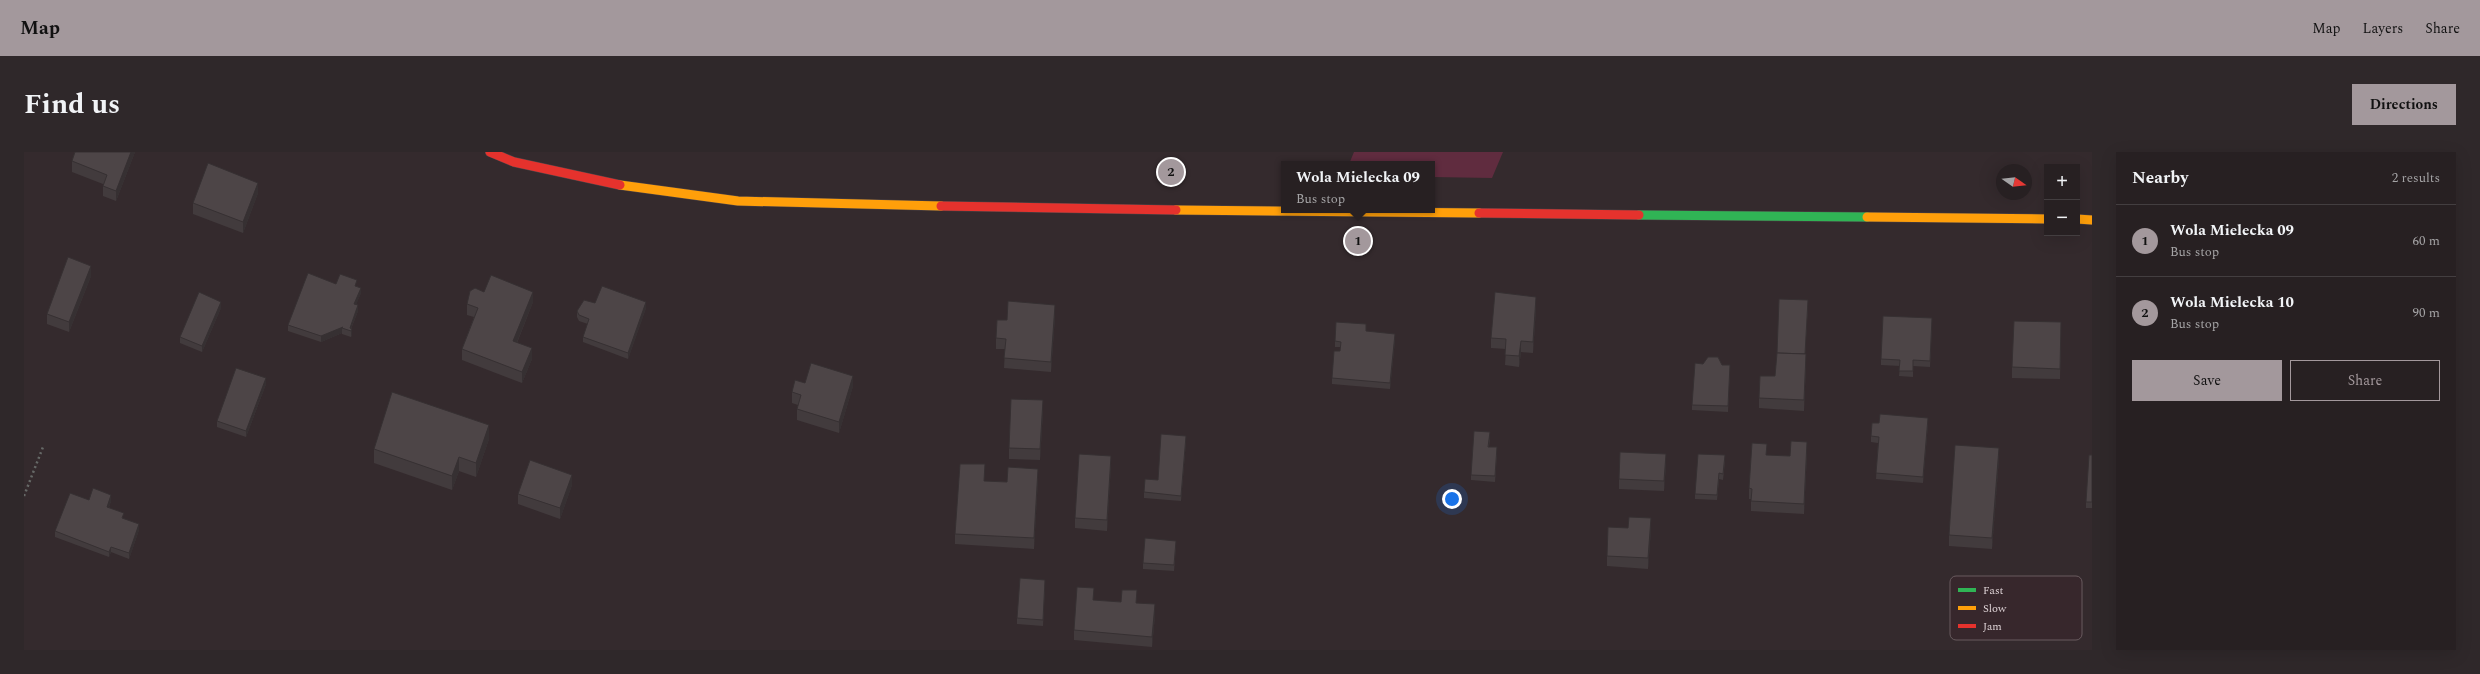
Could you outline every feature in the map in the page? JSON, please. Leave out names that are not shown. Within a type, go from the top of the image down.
[{"type":"street","points":[[490,152],[514,162],[625,186],[738,202],[1123,210],[1281,212]]},
{"type":"street","points":[[1431,213],[2044,219]]},
{"type":"street","points":[[2080,219],[2092,220]]},
{"type":"path","points":[[24,496],[43,447]]},
{"type":"shaded area","points":[[1354,152],[1503,152],[1492,178],[1435,177],[1435,161],[1350,161]]},
{"type":"building","points":[[75,152],[131,152],[116,191],[103,186],[107,175],[72,161]]},
{"type":"building","points":[[208,163],[258,183],[243,222],[193,203]]},
{"type":"building","points":[[68,257],[91,266],[69,322],[47,314]]},
{"type":"building","points":[[308,273],[336,284],[340,274],[357,280],[355,286],[361,288],[354,304],[358,305],[350,328],[352,329],[351,331],[342,328],[343,327],[321,336],[288,325]]},
{"type":"building","points":[[491,275],[533,292],[513,341],[532,348],[522,372],[462,349],[478,308],[467,304],[470,291],[475,288],[484,292]]},
{"type":"building","points":[[602,286],[646,302],[628,353],[583,337],[589,319],[579,315],[577,311],[584,300],[595,303]]},
{"type":"building","points":[[199,292],[221,302],[202,346],[180,337]]},
{"type":"building","points":[[1495,292],[1536,297],[1533,342],[1521,341],[1519,356],[1505,355],[1506,339],[1491,338]]},
{"type":"building","points":[[1779,299],[1808,300],[1805,354],[1777,353]]},
{"type":"building","points":[[1008,301],[1055,305],[1051,362],[1004,358],[1006,339],[996,338],[997,320],[1007,320]]},
{"type":"building","points":[[1883,316],[1932,318],[1930,361],[1913,360],[1913,371],[1899,371],[1900,360],[1881,359]]},
{"type":"building","points":[[2014,321],[2061,322],[2060,369],[2012,367]]},
{"type":"building","points":[[1336,322],[1366,324],[1366,331],[1395,334],[1390,383],[1332,378],[1334,351],[1340,351],[1341,342],[1335,341]]},
{"type":"building","points":[[1777,353],[1806,354],[1804,400],[1759,398],[1760,376],[1775,376]]},
{"type":"building","points":[[1708,357],[1718,357],[1722,365],[1730,365],[1728,406],[1692,405],[1695,363],[1703,364]]},
{"type":"building","points":[[811,363],[853,376],[839,422],[797,409],[801,395],[792,392],[795,380],[805,383]]},
{"type":"building","points":[[236,368],[266,378],[246,431],[217,421]]},
{"type":"building","points":[[392,392],[489,425],[476,463],[459,457],[452,476],[374,449]]},
{"type":"building","points":[[1011,399],[1043,400],[1040,449],[1009,448]]},
{"type":"building","points":[[1880,414],[1928,418],[1923,477],[1876,473],[1879,437],[1871,436],[1872,423],[1879,423]]},
{"type":"building","points":[[1474,431],[1490,432],[1488,447],[1497,447],[1495,476],[1471,475]]},
{"type":"building","points":[[1161,434],[1186,436],[1181,496],[1144,492],[1145,479],[1158,480]]},
{"type":"building","points":[[1791,441],[1807,442],[1804,504],[1751,501],[1752,489],[1749,488],[1752,443],[1767,444],[1766,455],[1790,456]]},
{"type":"building","points":[[1955,445],[1999,448],[1992,538],[1949,535]]},
{"type":"building","points":[[1620,452],[1666,454],[1664,481],[1619,479]]},
{"type":"building","points":[[1079,454],[1111,456],[1107,520],[1075,518]]},
{"type":"building","points":[[1698,454],[1725,455],[1723,474],[1719,473],[1717,495],[1695,494]]},
{"type":"building","points":[[2089,455],[2092,455],[2092,502],[2086,502]]},
{"type":"building","points":[[530,460],[572,475],[560,508],[518,494]]},
{"type":"building","points":[[960,464],[985,464],[984,481],[1007,482],[1008,467],[1038,469],[1034,538],[955,534]]},
{"type":"building","points":[[93,488],[111,495],[107,507],[124,513],[122,518],[139,524],[129,553],[111,547],[109,552],[55,531],[70,493],[89,500]]},
{"type":"building","points":[[1629,517],[1651,518],[1648,558],[1607,556],[1608,527],[1628,528]]},
{"type":"building","points":[[1145,538],[1176,541],[1174,565],[1143,563]]},
{"type":"building","points":[[1020,578],[1045,580],[1043,620],[1017,618]]},
{"type":"building","points":[[1077,587],[1094,588],[1093,600],[1121,602],[1122,590],[1137,590],[1136,603],[1155,604],[1152,637],[1074,630]]},
{"type":"traffic: fast","points":[[1639,215],[1867,217]]},
{"type":"traffic: slow","points":[[620,185],[738,201],[941,206]]},
{"type":"traffic: slow","points":[[1176,210],[1281,211]]},
{"type":"traffic: slow","points":[[1435,213],[1479,213]]},
{"type":"traffic: slow","points":[[1867,217],[2044,219]]},
{"type":"traffic: slow","points":[[2080,219],[2092,220]]},
{"type":"traffic: jam","points":[[490,152],[514,162],[620,185]]},
{"type":"traffic: jam","points":[[941,206],[1176,210]]},
{"type":"traffic: jam","points":[[1479,213],[1639,215]]},
{"type":"place","name":"Wola Mielecka 10","points":[[1171,172]]},
{"type":"place","name":"Wola Mielecka 09","points":[[1358,241]]}]
